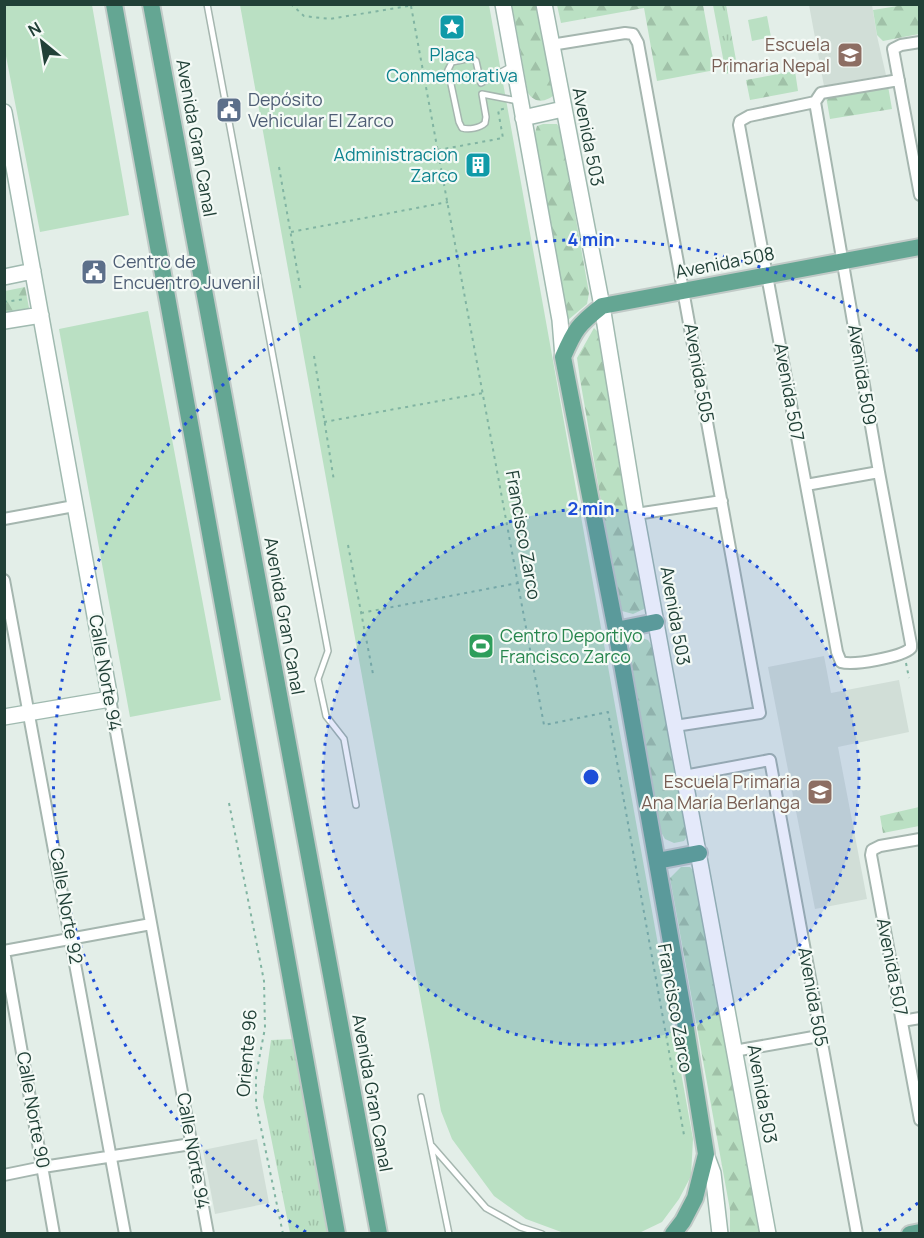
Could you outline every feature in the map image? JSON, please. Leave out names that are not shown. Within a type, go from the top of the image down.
[{"type":"main road","points":[[114,4],[337,1233]]},
{"type":"main road","name":"Avenida Gran Canal","points":[[151,4],[379,1233]]},
{"type":"main road","name":"Avenida 508","points":[[563,357],[573,334],[581,323],[602,306],[920,247]]},
{"type":"main road","points":[[563,357],[616,630],[706,1154],[695,1198],[683,1221],[672,1233]]},
{"type":"main road","points":[[616,630],[656,622]]},
{"type":"main road","points":[[657,861],[699,853]]},
{"type":"main road","points":[[910,1233],[920,1232]]},
{"type":"street","points":[[503,4],[560,320],[563,357]]},
{"type":"street","name":"Avenida 503","points":[[544,4],[602,306],[636,514],[768,1233]]},
{"type":"street","name":"Avenida 505","points":[[551,45],[625,33],[633,34],[638,43],[684,290],[760,713],[675,726]]},
{"type":"street","points":[[920,42],[901,45],[893,49],[920,195]]},
{"type":"street","points":[[814,102],[821,93],[899,80]]},
{"type":"street","name":"Avenida 507","points":[[814,102],[749,116],[740,121],[739,130],[837,652],[841,662],[850,664],[907,651]]},
{"type":"street","name":"Avenida 509","points":[[814,102],[879,472],[907,651]]},
{"type":"street","points":[[523,118],[563,109]]},
{"type":"street","name":"Calle Norte 94","points":[[4,112],[208,1233]]},
{"type":"street","points":[[4,277],[33,271]]},
{"type":"street","points":[[4,321],[41,315]]},
{"type":"street","points":[[806,485],[879,472]]},
{"type":"street","points":[[636,514],[722,501]]},
{"type":"street","points":[[4,519],[74,506]]},
{"type":"street","name":"Calle Norte 92","points":[[4,580],[125,1233]]},
{"type":"street","points":[[4,717],[110,699]]},
{"type":"street","name":"Avenida 505","points":[[684,776],[770,760],[856,1233]]},
{"type":"street","name":"Avenida 507","points":[[920,839],[880,846],[872,850],[871,859],[920,1120]]},
{"type":"street","points":[[4,951],[151,924]]},
{"type":"street","name":"Calle Norte 90","points":[[4,951],[54,1233]]},
{"type":"street","points":[[902,1021],[920,1018]]},
{"type":"street","points":[[734,1051],[819,1036]]},
{"type":"street","points":[[4,1175],[191,1144]]},
{"type":"street","points":[[706,1154],[713,1173],[720,1233]]},
{"type":"lane","points":[[207,4],[328,651],[318,679],[326,716],[344,740],[356,805]]},
{"type":"lane","points":[[474,59],[481,83],[485,123],[469,129],[462,128],[450,81],[449,64],[455,60],[474,59]]},
{"type":"lane","points":[[481,83],[514,65]]},
{"type":"lane","points":[[482,94],[520,101]]},
{"type":"lane","points":[[421,1096],[449,1233]]},
{"type":"lane","points":[[432,1146],[486,1208],[520,1227],[542,1233]]},
{"type":"path","points":[[291,4],[304,16],[330,20],[420,4]]},
{"type":"path","name":"Francisco Zarco","points":[[411,6],[544,725],[608,712],[684,1135]]},
{"type":"path","points":[[279,167],[302,292]]},
{"type":"path","points":[[291,232],[448,202]]},
{"type":"path","points":[[4,302],[38,297]]},
{"type":"path","points":[[314,356],[334,481]]},
{"type":"path","points":[[324,422],[483,393]]},
{"type":"path","points":[[348,545],[372,674]]},
{"type":"path","points":[[361,613],[518,583]]},
{"type":"path","points":[[907,651],[909,678]]},
{"type":"path","name":"Oriente 96","points":[[230,803],[264,981],[265,1028],[256,1075],[256,1104],[283,1233]]},
{"type":"shaded area","name":"Escuela Primaria Nepal","points":[[809,5],[872,5],[886,75],[824,86]]},
{"type":"shaded area","name":"Escuela Primaria Ana María Berlanga","points":[[824,656],[831,693],[899,680],[909,732],[838,747],[867,899],[815,909],[768,667]]},
{"type":"shaded area","points":[[257,1139],[269,1203],[215,1214],[203,1150]]},
{"type":"green space","points":[[4,5],[92,5],[129,215],[40,232],[5,51]]},
{"type":"green space","name":"Centro Deportivo Francisco Zarco","points":[[240,5],[489,5],[693,1139],[691,1176],[679,1199],[662,1222],[637,1234],[564,1233],[526,1219],[494,1196],[452,1139],[441,1111]]},
{"type":"green space","points":[[512,5],[539,5],[555,94],[548,99],[534,99],[528,93]]},
{"type":"green space","points":[[557,5],[703,5],[715,70],[657,81],[644,8],[561,23]]},
{"type":"green space","points":[[713,5],[726,5],[738,71],[726,74]]},
{"type":"green space","points":[[919,5],[919,34],[883,41],[877,35],[873,10]]},
{"type":"green space","points":[[767,16],[771,37],[752,41],[748,20]]},
{"type":"green space","points":[[795,71],[798,91],[750,100],[746,80]]},
{"type":"green space","points":[[888,86],[892,109],[830,119],[826,96]]},
{"type":"green space","points":[[557,124],[560,129],[589,293],[587,304],[568,320],[534,136],[537,126]]},
{"type":"green space","points":[[25,287],[29,308],[5,313],[5,291]]},
{"type":"green space","points":[[148,311],[221,700],[130,717],[59,329]]},
{"type":"green space","points":[[594,328],[600,334],[647,602],[644,609],[633,614],[622,611],[617,594],[577,358]]},
{"type":"green space","points":[[639,637],[648,640],[654,649],[688,835],[684,841],[674,843],[665,839],[661,832],[627,652]]},
{"type":"green space","points":[[919,807],[919,826],[883,833],[880,816]]},
{"type":"green space","points":[[681,867],[690,867],[696,874],[759,1233],[730,1233],[730,1210],[670,878]]},
{"type":"green space","points":[[295,1039],[329,1233],[290,1233],[263,1097],[271,1040]]},
{"type":"place","name":"Placa Conmemorativa","points":[[452,27]]},
{"type":"place","name":"Escuela Primaria Nepal","points":[[850,55]]},
{"type":"place","name":"Depósito Vehicular El Zarco","points":[[229,110]]},
{"type":"place","name":"Administracion Zarco","points":[[478,165]]},
{"type":"place","name":"Centro de Encuentro Juvenil","points":[[94,272]]},
{"type":"place","name":"Centro Deportivo Francisco Zarco","points":[[481,646]]},
{"type":"place","name":"Escuela Primaria Ana María Berlanga","points":[[820,792]]}]
